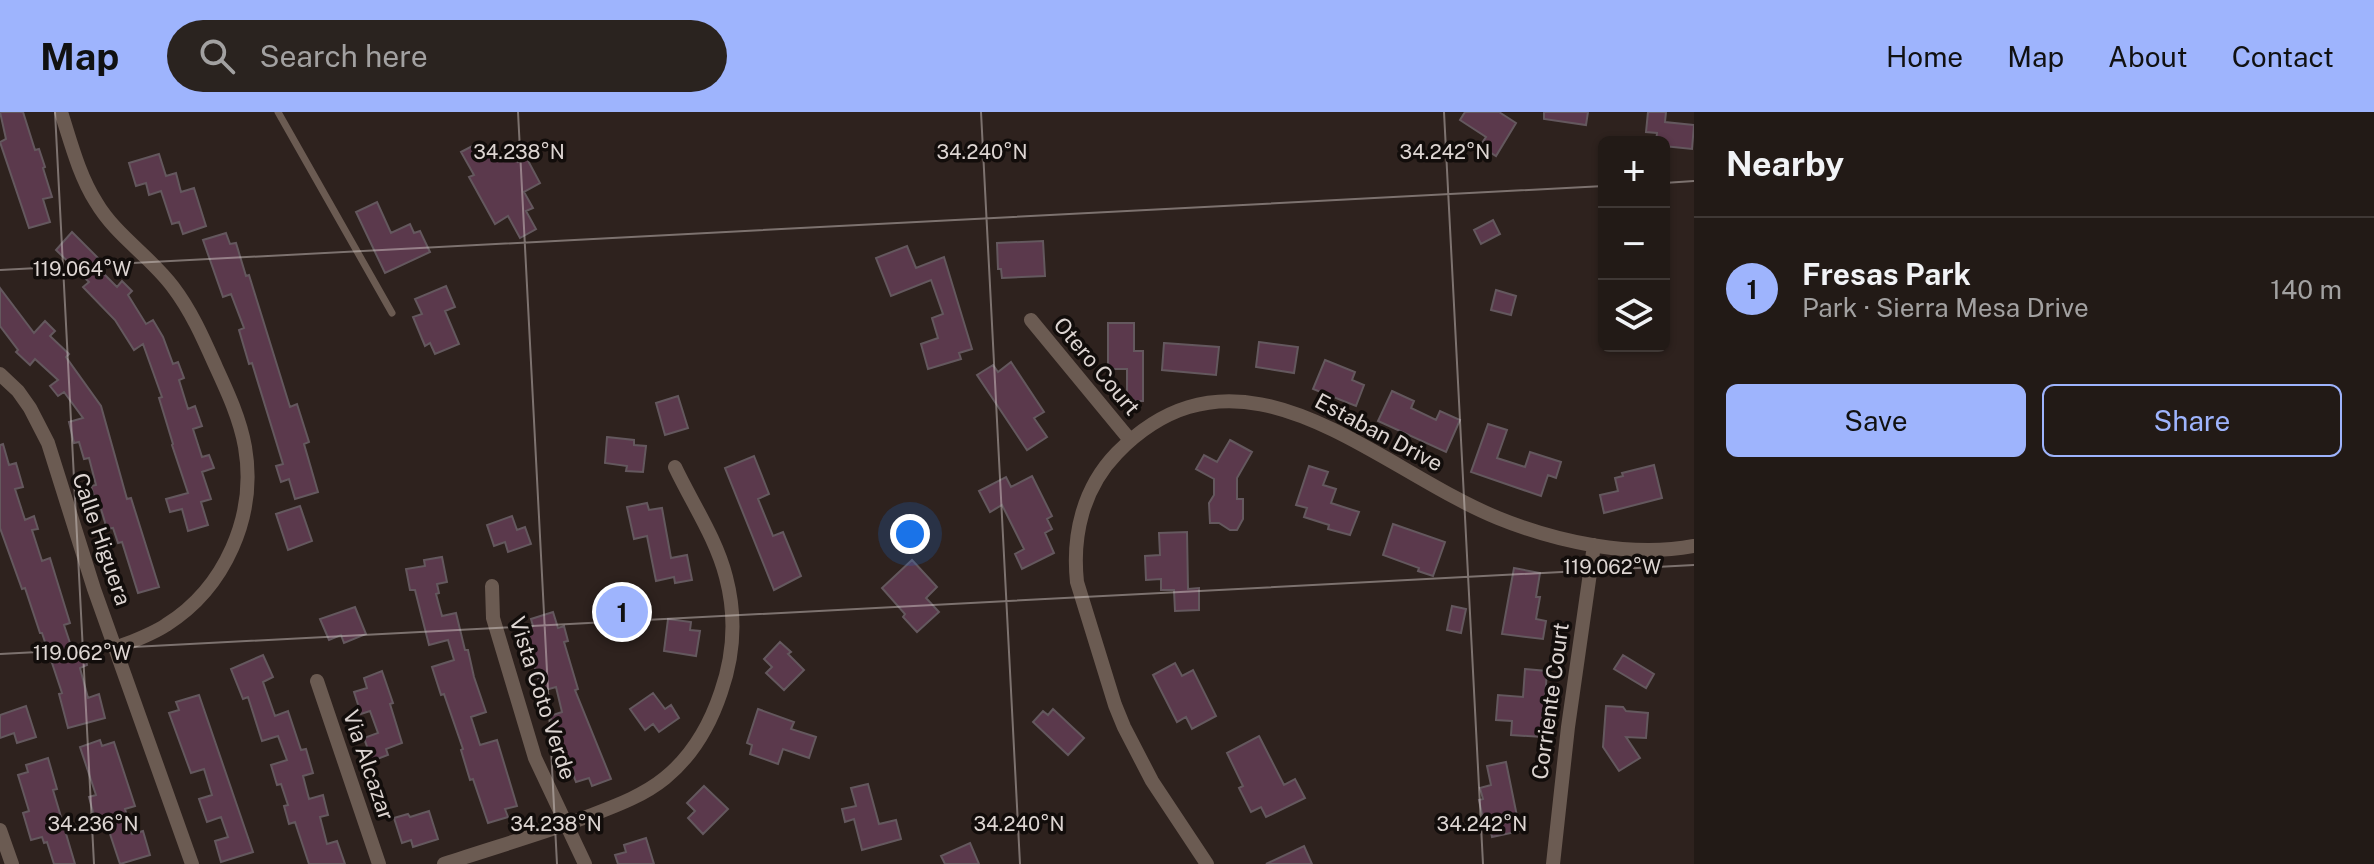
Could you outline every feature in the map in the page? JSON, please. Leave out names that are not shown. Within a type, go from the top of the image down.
[{"type":"street","points":[[61,112],[80,172],[98,206],[122,235],[162,273],[192,317],[228,392],[242,431],[248,467],[246,504],[236,539],[209,587],[168,624],[116,648]]},
{"type":"street","name":"Otero Court","points":[[1031,320],[1130,440]]},
{"type":"street","name":"Calle Higuera","points":[[0,374],[30,408],[48,443],[94,589],[192,864]]},
{"type":"street","name":"Estaban Drive","points":[[1207,864],[1152,781],[1124,727],[1077,582],[1077,534],[1085,503],[1102,471],[1130,440],[1162,417],[1205,403],[1240,402],[1280,408],[1319,423],[1496,517],[1537,532],[1594,545],[1648,550],[1694,546]]},
{"type":"street","points":[[444,864],[565,825],[636,797],[666,777],[703,733],[724,682],[732,636],[732,616],[720,558],[675,467]]},
{"type":"street","name":"Corriente Court","points":[[1553,864],[1568,727],[1594,545]]},
{"type":"street","name":"Vista Coto Verde","points":[[492,586],[493,618],[526,730],[541,773],[585,864]]},
{"type":"street","name":"Via Alcazar","points":[[317,681],[379,864]]},
{"type":"street","points":[[0,830],[12,864]]},
{"type":"lane","points":[[278,112],[392,313]]},
{"type":"building","points":[[0,112],[23,112],[35,150],[39,149],[45,167],[52,197],[43,199],[50,222],[29,228],[0,142],[6,139]]},
{"type":"building","points":[[1465,112],[1499,112],[1516,123],[1496,156],[1480,146],[1486,137],[1460,120]]},
{"type":"building","points":[[1544,112],[1588,112],[1586,125],[1544,119]]},
{"type":"building","points":[[1648,112],[1666,112],[1665,122],[1694,125],[1692,149],[1670,147],[1670,136],[1646,132]]},
{"type":"building","points":[[476,144],[482,154],[491,149],[497,160],[513,151],[518,162],[526,157],[540,183],[524,192],[533,208],[526,211],[536,229],[520,238],[508,216],[495,224],[469,177],[474,175],[461,152]]},
{"type":"building","points":[[159,154],[166,176],[176,173],[181,192],[194,188],[206,226],[183,234],[179,222],[172,224],[161,191],[149,195],[146,183],[136,186],[129,163]]},
{"type":"building","points":[[377,202],[391,233],[410,224],[414,233],[420,231],[430,252],[385,273],[356,212]]},
{"type":"building","points":[[1493,220],[1500,234],[1481,244],[1474,230]]},
{"type":"building","points":[[72,232],[98,258],[93,263],[117,287],[122,281],[132,291],[128,295],[146,324],[153,320],[173,364],[178,362],[184,378],[179,380],[188,409],[195,406],[202,426],[193,429],[202,457],[209,455],[214,468],[202,472],[211,499],[201,502],[208,525],[188,531],[182,509],[170,512],[166,499],[188,493],[159,398],[162,397],[143,344],[134,350],[115,320],[83,287],[89,282],[56,250]]},
{"type":"building","points":[[226,233],[230,244],[236,243],[246,276],[249,275],[290,407],[297,404],[309,442],[304,444],[318,492],[295,499],[289,479],[281,482],[276,466],[283,464],[239,330],[244,328],[231,294],[223,297],[203,240]]},
{"type":"building","points":[[1043,241],[1045,276],[1002,278],[1001,269],[998,269],[997,243]]},
{"type":"building","points":[[907,246],[916,268],[944,257],[972,349],[959,353],[961,359],[928,369],[921,344],[938,338],[932,318],[943,314],[931,280],[891,296],[876,258]]},
{"type":"building","points":[[446,286],[455,307],[445,311],[459,344],[435,354],[430,343],[425,346],[413,317],[422,314],[415,299]]},
{"type":"building","points":[[0,288],[34,333],[45,321],[55,331],[50,336],[69,354],[66,357],[101,406],[127,499],[131,498],[159,587],[138,593],[122,542],[118,543],[113,528],[107,529],[98,499],[95,500],[91,486],[96,485],[89,458],[84,459],[79,442],[74,443],[69,422],[83,418],[64,392],[58,396],[50,386],[58,380],[35,359],[30,365],[16,352],[18,350],[0,326]]},
{"type":"building","points":[[1496,290],[1516,296],[1511,315],[1491,310]]},
{"type":"building","points":[[1108,323],[1134,323],[1134,351],[1143,351],[1143,401],[1127,401],[1127,369],[1108,369]]},
{"type":"building","points":[[1259,342],[1298,347],[1294,373],[1256,367]]},
{"type":"building","points":[[1164,343],[1219,347],[1216,375],[1162,370]]},
{"type":"building","points":[[1325,360],[1355,372],[1352,380],[1364,385],[1356,406],[1313,389]]},
{"type":"building","points":[[1011,362],[1044,412],[1034,418],[1047,437],[1027,450],[977,375],[993,365],[998,372]]},
{"type":"building","points":[[1392,391],[1414,401],[1411,408],[1436,420],[1440,411],[1460,420],[1446,452],[1378,421]]},
{"type":"building","points":[[678,396],[688,428],[665,435],[656,403]]},
{"type":"building","points":[[1488,424],[1507,430],[1497,458],[1525,467],[1530,452],[1561,462],[1556,478],[1548,475],[1541,496],[1471,472]]},
{"type":"building","points":[[607,437],[634,440],[634,445],[646,446],[643,472],[626,471],[627,466],[605,463]]},
{"type":"building","points":[[1230,440],[1252,452],[1237,478],[1237,499],[1243,499],[1243,519],[1237,530],[1210,523],[1209,503],[1214,495],[1214,479],[1196,469],[1204,455],[1217,462]]},
{"type":"building","points":[[3,444],[9,465],[16,463],[23,487],[15,489],[25,520],[34,516],[38,529],[32,530],[42,561],[50,558],[70,623],[64,625],[74,655],[83,651],[87,665],[80,668],[88,698],[99,694],[105,718],[68,728],[59,694],[62,693],[42,633],[0,528],[0,445]]},
{"type":"building","points":[[754,456],[769,494],[758,499],[773,536],[783,532],[801,576],[774,590],[725,468]]},
{"type":"building","points":[[1654,465],[1662,498],[1604,513],[1600,495],[1618,491],[1615,478],[1623,476],[1622,473]]},
{"type":"building","points":[[1309,466],[1328,472],[1323,485],[1336,489],[1331,503],[1359,512],[1350,535],[1328,529],[1329,525],[1304,517],[1307,508],[1296,505]]},
{"type":"building","points":[[1032,476],[1052,516],[1047,519],[1052,529],[1045,533],[1054,553],[1022,569],[1015,554],[1024,549],[1002,505],[990,512],[979,491],[1006,477],[1011,487]]},
{"type":"building","points":[[647,503],[649,510],[662,508],[671,558],[687,555],[692,580],[675,583],[674,577],[656,581],[647,536],[634,539],[627,507]]},
{"type":"building","points":[[300,506],[312,541],[288,550],[276,514]]},
{"type":"building","points":[[512,516],[517,530],[525,527],[531,544],[508,552],[505,542],[494,546],[487,525]]},
{"type":"building","points":[[1393,524],[1445,542],[1433,576],[1383,555]]},
{"type":"building","points":[[1187,532],[1188,589],[1199,588],[1199,610],[1175,611],[1174,590],[1161,590],[1161,579],[1146,580],[1145,556],[1160,555],[1159,533]]},
{"type":"building","points":[[442,557],[447,582],[437,584],[439,593],[436,594],[442,616],[456,613],[486,712],[471,717],[480,745],[497,740],[517,806],[505,809],[508,817],[488,823],[473,779],[470,780],[463,749],[432,667],[454,660],[448,640],[429,645],[415,590],[410,590],[406,569],[425,566],[424,560]]},
{"type":"building","points":[[912,560],[937,587],[926,598],[939,612],[917,632],[882,588]]},
{"type":"building","points":[[1514,568],[1540,573],[1536,619],[1546,621],[1543,639],[1502,634]]},
{"type":"building","points":[[1452,606],[1466,609],[1461,633],[1447,630]]},
{"type":"building","points":[[355,607],[366,634],[344,643],[341,635],[329,640],[320,619]]},
{"type":"building","points":[[553,612],[558,628],[564,626],[568,641],[564,642],[578,689],[575,690],[611,779],[592,786],[589,778],[576,782],[550,716],[562,712],[556,687],[542,691],[523,629],[533,626],[531,619]]},
{"type":"building","points":[[668,619],[691,622],[690,630],[700,631],[696,656],[664,651]]},
{"type":"building","points":[[780,642],[804,670],[784,690],[766,673],[772,667],[764,659]]},
{"type":"building","points":[[263,655],[273,677],[263,682],[275,716],[288,711],[301,750],[306,749],[313,773],[303,776],[309,799],[323,795],[328,815],[320,817],[327,844],[337,841],[345,864],[309,864],[295,822],[289,824],[284,806],[288,805],[271,765],[287,760],[278,736],[262,741],[248,697],[243,699],[231,669]]},
{"type":"building","points":[[1623,655],[1654,674],[1646,688],[1614,669]]},
{"type":"building","points":[[1175,663],[1182,676],[1193,670],[1216,716],[1192,729],[1186,717],[1177,722],[1153,675]]},
{"type":"building","points":[[1525,669],[1547,671],[1542,737],[1511,735],[1512,721],[1496,720],[1498,695],[1523,697]]},
{"type":"building","points":[[382,671],[402,743],[386,749],[388,755],[372,761],[364,738],[378,733],[370,711],[361,714],[354,692],[367,688],[364,678]]},
{"type":"building","points":[[653,693],[665,709],[671,705],[679,718],[659,732],[653,724],[645,730],[630,709]]},
{"type":"building","points":[[199,695],[253,852],[221,862],[215,841],[228,837],[221,817],[207,822],[199,799],[212,795],[204,769],[191,773],[169,713],[179,710],[176,702]]},
{"type":"building","points":[[26,706],[36,737],[17,743],[14,733],[0,738],[0,715]]},
{"type":"building","points":[[1606,706],[1648,713],[1646,738],[1626,737],[1640,758],[1619,771],[1603,747]]},
{"type":"building","points":[[758,709],[794,722],[791,729],[816,737],[809,758],[783,749],[778,764],[750,754],[752,745],[747,743]]},
{"type":"building","points":[[1053,709],[1084,738],[1068,755],[1033,722],[1043,711],[1048,715]]},
{"type":"building","points":[[1259,736],[1284,785],[1295,779],[1305,798],[1266,817],[1261,807],[1251,812],[1227,753]]},
{"type":"building","points":[[100,740],[102,746],[114,742],[135,806],[125,809],[132,834],[143,831],[150,855],[120,864],[104,816],[95,819],[89,797],[96,795],[80,747]]},
{"type":"building","points":[[48,758],[57,789],[53,790],[75,864],[54,864],[47,842],[44,843],[42,837],[31,840],[23,813],[29,811],[18,775],[28,772],[26,765]]},
{"type":"building","points":[[1506,762],[1520,831],[1492,837],[1488,816],[1483,818],[1480,788],[1491,785],[1487,766]]},
{"type":"building","points":[[868,784],[879,824],[896,820],[901,839],[862,850],[854,819],[845,822],[842,809],[856,806],[851,788]]},
{"type":"building","points":[[704,786],[728,809],[703,834],[688,818],[695,811],[687,803]]},
{"type":"building","points":[[429,811],[438,839],[413,847],[411,840],[402,843],[394,818]]},
{"type":"building","points":[[646,838],[654,864],[618,864],[615,855],[626,852],[624,845]]},
{"type":"building","points":[[970,843],[979,864],[945,864],[941,856]]},
{"type":"building","points":[[1304,846],[1312,864],[1266,864]]},
{"type":"place","name":"Fresas Park","points":[[622,612]]}]
